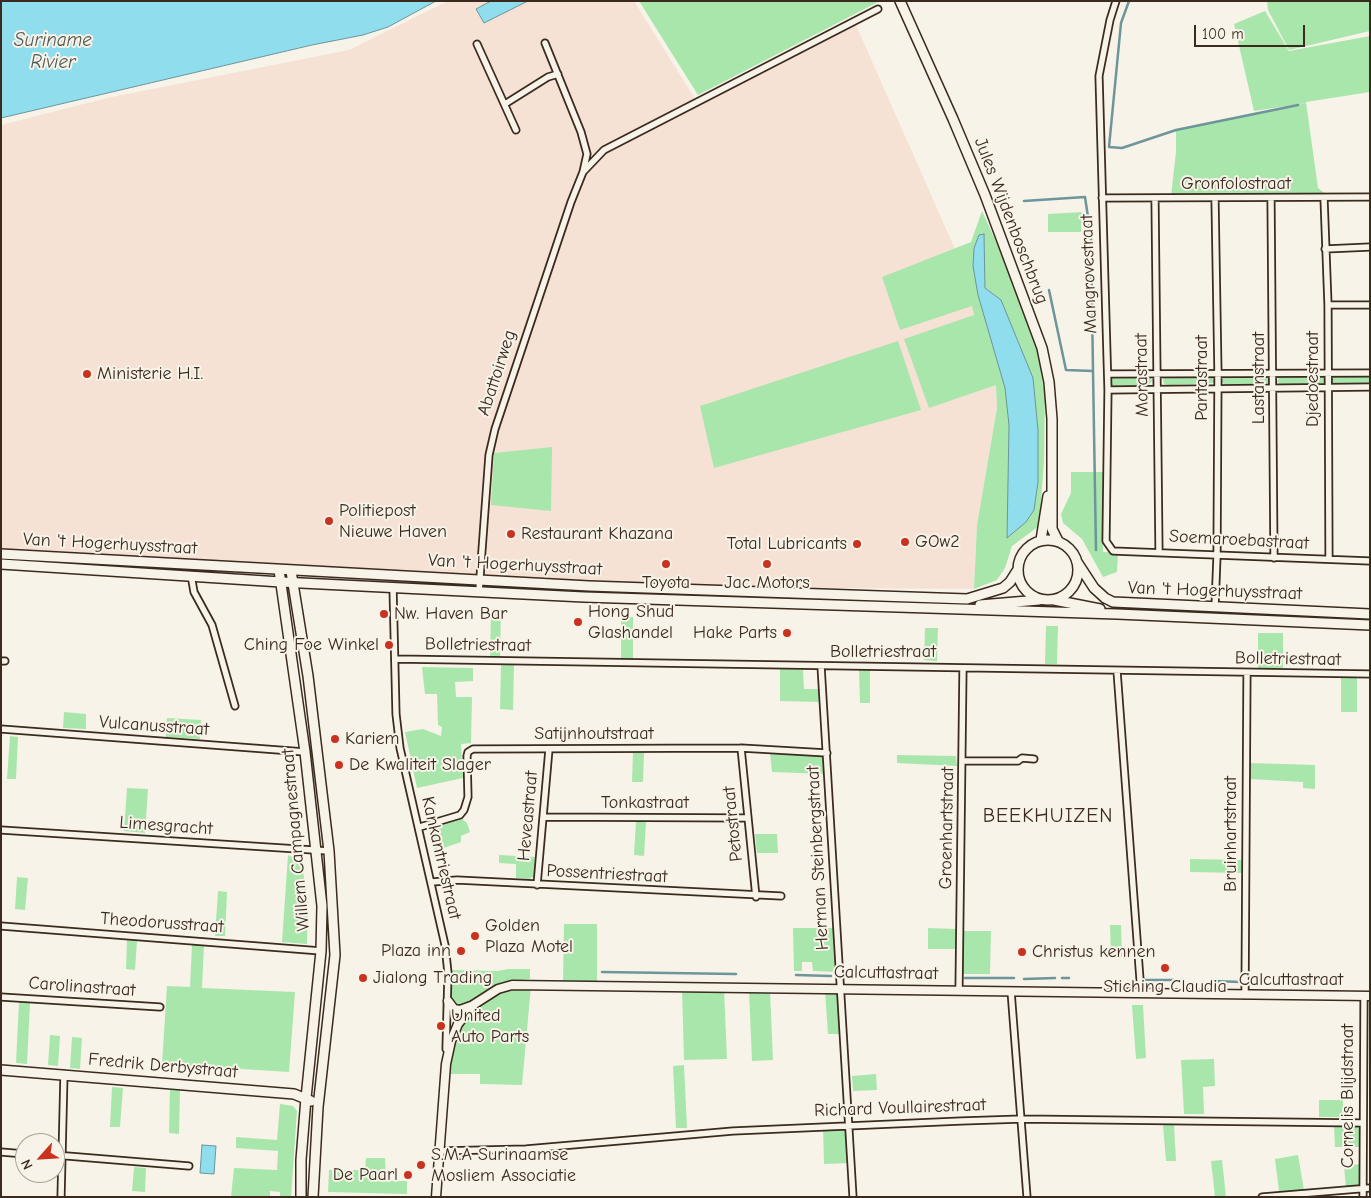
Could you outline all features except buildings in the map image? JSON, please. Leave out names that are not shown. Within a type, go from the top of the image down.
[{"type":"main road","name":"Jules Wijdenboschbrug","points":[[900,1],[953,119],[1014,269],[1042,348],[1049,382],[1052,419],[1052,529],[1058,541]]},
{"type":"main road","name":"Jules Wijdenboschbrug","points":[[1041,540],[1044,529],[1051,464]]},
{"type":"main road","points":[[1041,540],[1058,541],[1070,549],[1077,562],[1076,580],[1072,588],[1057,598],[1044,600],[1025,589],[1017,571],[1020,557],[1025,549],[1041,540]]},
{"type":"main road","name":"Van 't Hogerhuysstraat","points":[[1,554],[589,586],[967,599],[1004,588],[1017,571]]},
{"type":"main road","name":"Van 't Hogerhuysstraat","points":[[1077,562],[1094,588],[1105,598],[1113,602],[1370,614]]},
{"type":"main road","name":"Van 't Hogerhuysstraat","points":[[1,564],[294,583],[594,597],[956,608],[1370,625]]},
{"type":"main road","name":"Willem Campagnestraat","points":[[279,570],[305,752],[322,906],[321,951],[301,1160],[301,1197]]},
{"type":"main road","name":"Willem Campagnestraat","points":[[291,571],[308,676],[329,851],[335,954],[318,1107],[313,1197]]},
{"type":"main road","name":"Van 't Hogerhuysstraat","points":[[956,608],[1044,600],[1067,602],[1117,614]]},
{"type":"main road","points":[[294,677],[308,676]]},
{"type":"main road","name":"Fredrik Derbystraat","points":[[1,1070],[294,1094],[306,1098],[318,1107]]},
{"type":"street","name":"Mangrovestraat","points":[[1108,547],[1106,542],[1108,374],[1099,76],[1110,20],[1116,1]]},
{"type":"street","points":[[583,172],[604,150],[878,9]]},
{"type":"street","points":[[545,43],[585,142],[587,154],[583,172]]},
{"type":"street","points":[[477,44],[506,104],[516,130]]},
{"type":"street","points":[[506,104],[548,77],[558,74]]},
{"type":"street","name":"Abattoirweg","points":[[479,591],[489,455],[495,429],[570,202],[583,172]]},
{"type":"street","name":"Gronfolostraat","points":[[1102,198],[1271,199],[1370,197]]},
{"type":"street","name":"Djedoestraat","points":[[1324,198],[1329,373],[1329,559]]},
{"type":"street","name":"Morastraat","points":[[1155,199],[1159,551]]},
{"type":"street","name":"Pantastraat","points":[[1214,199],[1218,374],[1217,556],[1214,607]]},
{"type":"street","name":"Lastanstraat","points":[[1271,199],[1274,374],[1274,558]]},
{"type":"street","points":[[1326,249],[1370,247]]},
{"type":"street","points":[[1328,306],[1370,304]]},
{"type":"street","points":[[1108,374],[1370,373]]},
{"type":"street","points":[[1108,390],[1370,387]]},
{"type":"street","name":"Soemaroebastraat","points":[[1108,547],[1113,551],[1159,551],[1217,556],[1370,561]]},
{"type":"street","points":[[191,575],[194,592],[212,625],[235,706]]},
{"type":"street","name":"Kankantriestraat","points":[[393,587],[396,714],[400,748],[420,827],[445,945],[448,1001],[446,1064],[436,1197]]},
{"type":"street","name":"Bolletriestraat","points":[[395,659],[1370,674]]},
{"type":"street","name":"Herman Steinbergstraat","points":[[822,666],[853,1197]]},
{"type":"street","name":"Groenhartstraat","points":[[959,990],[963,668]]},
{"type":"street","points":[[1117,671],[1141,993]]},
{"type":"street","name":"Bruinhartstraat","points":[[1245,995],[1247,673]]},
{"type":"street","name":"Vulcanusstraat","points":[[1,729],[305,752]]},
{"type":"street","name":"Satijnhoutstraat","points":[[420,827],[460,815],[464,810],[468,797],[468,752],[473,749],[741,748],[828,753]]},
{"type":"street","name":"Petostraat","points":[[741,748],[756,897]]},
{"type":"street","name":"Heveastraat","points":[[537,885],[549,749]]},
{"type":"street","points":[[963,760],[1018,761],[1022,758],[1034,758]]},
{"type":"street","name":"Tonkastraat","points":[[543,817],[747,818]]},
{"type":"street","name":"Limesgracht","points":[[1,830],[316,852],[329,851]]},
{"type":"street","name":"Possentriestraat","points":[[432,882],[457,880],[756,897],[781,896]]},
{"type":"street","name":"Theodorusstraat","points":[[1,926],[321,951]]},
{"type":"street","name":"Calcuttastraat","points":[[446,1064],[451,1041],[458,1024],[473,1005],[498,989],[512,984],[1367,996]]},
{"type":"street","points":[[1011,991],[1027,1197]]},
{"type":"street","name":"Cornelis Blijdstraat","points":[[1363,1197],[1367,996]]},
{"type":"street","name":"Carolinastraat","points":[[1,997],[160,1007]]},
{"type":"street","points":[[448,1001],[454,1009],[460,1010],[473,1005]]},
{"type":"street","points":[[63,1133],[64,1074]]},
{"type":"street","name":"Richard Voullairestraat","points":[[439,1151],[526,1148],[678,1134],[849,1124],[1022,1119],[1363,1123]]},
{"type":"street","points":[[1,1152],[15,1153]]},
{"type":"street","points":[[65,1155],[189,1166]]},
{"type":"street","points":[[61,1183],[61,1197]]},
{"type":"street","points":[[1262,1197],[1370,1188]]},
{"type":"shaded area","points":[[448,1],[634,1],[697,102],[855,23],[955,249],[996,385],[997,408],[977,525],[974,589],[685,587],[342,573],[1,550],[1,125],[107,98],[349,50]]},
{"type":"green space","points":[[639,1],[880,1],[698,95]]},
{"type":"green space","points":[[1267,1],[1370,1],[1370,31],[1289,50],[1268,10]]},
{"type":"green space","points":[[1265,11],[1289,51],[1370,36],[1370,92],[1306,102],[1318,188],[1327,195],[1171,196],[1176,152],[1176,130],[1306,103],[1254,111],[1234,24]]},
{"type":"green space","points":[[982,211],[1020,294],[1038,351],[1045,397],[1044,462],[1039,526],[1012,546],[1005,568],[997,580],[974,589],[977,525],[997,408],[996,385],[929,408],[904,339],[974,315],[972,306],[900,330],[882,277],[971,242]]},
{"type":"green space","points":[[1082,212],[1081,232],[1048,232],[1048,214]]},
{"type":"green space","points":[[898,341],[921,410],[714,468],[700,406]]},
{"type":"green space","points":[[1111,376],[1150,377],[1152,381],[1147,386],[1112,387]]},
{"type":"green space","points":[[1210,376],[1215,379],[1214,383],[1168,385],[1164,384],[1163,379],[1167,377]]},
{"type":"green space","points":[[1224,376],[1267,377],[1271,383],[1225,385],[1222,382]]},
{"type":"green space","points":[[1319,376],[1325,378],[1325,383],[1281,384],[1277,382],[1279,377]]},
{"type":"green space","points":[[1334,376],[1370,376],[1370,384],[1332,383]]},
{"type":"green space","points":[[552,447],[551,511],[491,505],[494,453]]},
{"type":"green space","points":[[1071,472],[1103,472],[1103,552],[1118,553],[1117,572],[1103,577],[1082,539],[1063,523],[1061,514],[1071,493]]},
{"type":"green space","points":[[491,610],[501,610],[500,659],[490,658]]},
{"type":"green space","points":[[621,617],[633,617],[633,660],[621,660]]},
{"type":"green space","points":[[1046,626],[1058,626],[1057,664],[1045,664]]},
{"type":"green space","points":[[925,628],[938,628],[937,661],[924,660]]},
{"type":"green space","points":[[1258,633],[1283,633],[1283,668],[1258,668]]},
{"type":"green space","points":[[501,665],[514,665],[513,710],[500,709]]},
{"type":"green space","points":[[422,667],[473,668],[473,681],[455,682],[456,697],[472,697],[471,743],[461,744],[463,778],[417,788],[405,732],[423,729],[441,736],[442,727],[438,725],[437,694],[425,694]]},
{"type":"green space","points":[[780,669],[803,670],[804,689],[820,689],[820,702],[780,701]]},
{"type":"green space","points":[[859,669],[870,669],[870,703],[860,703]]},
{"type":"green space","points":[[1341,677],[1357,677],[1357,712],[1341,712]]},
{"type":"green space","points":[[64,712],[86,714],[86,729],[63,728]]},
{"type":"green space","points":[[167,718],[201,720],[200,739],[166,737]]},
{"type":"green space","points":[[10,736],[18,737],[16,779],[7,779]]},
{"type":"green space","points":[[770,752],[822,755],[825,759],[826,774],[772,772]]},
{"type":"green space","points":[[633,753],[644,753],[643,782],[632,782]]},
{"type":"green space","points":[[897,755],[956,756],[957,766],[897,763]]},
{"type":"green space","points":[[1249,763],[1315,765],[1315,789],[1303,788],[1303,782],[1249,779]]},
{"type":"green space","points":[[127,788],[148,789],[145,833],[124,831]]},
{"type":"green space","points":[[460,817],[467,823],[470,832],[461,836],[461,842],[435,851],[428,826]]},
{"type":"green space","points":[[636,821],[646,822],[644,856],[634,855]]},
{"type":"green space","points":[[755,834],[777,834],[778,853],[757,853]]},
{"type":"green space","points":[[288,855],[299,861],[302,865],[308,902],[307,944],[282,942]]},
{"type":"green space","points":[[499,855],[537,857],[535,876],[529,879],[516,878],[516,864],[499,863]]},
{"type":"green space","points":[[1190,859],[1243,860],[1243,873],[1190,872]]},
{"type":"green space","points":[[17,877],[28,878],[25,910],[15,909]]},
{"type":"green space","points":[[218,891],[227,892],[225,936],[215,936]]},
{"type":"green space","points":[[564,924],[597,924],[597,981],[563,981]]},
{"type":"green space","points":[[1110,925],[1121,925],[1122,957],[1111,958]]},
{"type":"green space","points":[[793,928],[835,928],[837,972],[813,971],[812,962],[802,962],[802,971],[794,971]]},
{"type":"green space","points":[[928,928],[957,929],[957,949],[928,949]]},
{"type":"green space","points":[[963,931],[991,931],[990,974],[962,974]]},
{"type":"green space","points":[[127,940],[137,941],[135,970],[126,969]]},
{"type":"green space","points":[[192,945],[204,945],[202,988],[295,992],[289,1072],[162,1064],[167,986],[190,987]]},
{"type":"green space","points":[[530,969],[530,979],[502,982],[466,1004],[459,1006],[452,1003],[452,970],[498,971]]},
{"type":"green space","points":[[531,986],[522,1085],[480,1084],[480,1074],[450,1074],[451,1053],[460,1026],[475,1008],[501,992]]},
{"type":"green space","points":[[682,989],[724,989],[727,1059],[684,1060]]},
{"type":"green space","points":[[749,991],[770,991],[773,1060],[752,1061]]},
{"type":"green space","points":[[825,991],[838,992],[839,994],[842,1034],[828,1034]]},
{"type":"green space","points":[[19,1002],[30,1003],[27,1064],[16,1063]]},
{"type":"green space","points":[[1132,1005],[1143,1005],[1146,1058],[1136,1059]]},
{"type":"green space","points":[[50,1035],[60,1036],[58,1066],[48,1065]]},
{"type":"green space","points":[[72,1037],[82,1038],[80,1069],[70,1068]]},
{"type":"green space","points":[[1214,1059],[1215,1086],[1203,1087],[1204,1114],[1184,1114],[1181,1060]]},
{"type":"green space","points":[[684,1065],[687,1128],[676,1128],[673,1066]]},
{"type":"green space","points":[[876,1074],[877,1090],[853,1091],[852,1076]]},
{"type":"green space","points":[[112,1087],[123,1088],[120,1127],[110,1127]]},
{"type":"green space","points":[[170,1089],[180,1090],[179,1134],[169,1133]]},
{"type":"green space","points":[[1319,1100],[1343,1100],[1343,1117],[1319,1117]]},
{"type":"green space","points":[[280,1104],[293,1106],[297,1111],[291,1197],[280,1197],[280,1192],[270,1191],[270,1197],[231,1197],[234,1168],[277,1170],[278,1151],[236,1148],[236,1137],[277,1140]]},
{"type":"green space","points":[[1163,1125],[1174,1125],[1176,1161],[1166,1161]]},
{"type":"green space","points":[[1334,1126],[1358,1126],[1360,1129],[1360,1147],[1335,1147]]},
{"type":"green space","points":[[823,1127],[846,1128],[849,1163],[824,1164]]},
{"type":"green space","points":[[1298,1155],[1304,1190],[1279,1191],[1275,1159]]},
{"type":"green space","points":[[366,1158],[385,1158],[386,1181],[407,1181],[407,1194],[328,1192],[329,1170],[365,1170]]},
{"type":"green space","points":[[1222,1160],[1226,1197],[1215,1197],[1211,1161]]},
{"type":"green space","points":[[1360,1164],[1359,1185],[1346,1187],[1344,1166]]},
{"type":"green space","points":[[134,1167],[146,1168],[145,1192],[132,1191]]},
{"type":"water","name":"Suriname Rivier","points":[[1,1],[436,1],[388,27],[363,35],[312,45],[1,118]]},
{"type":"water","points":[[491,1],[528,1],[484,23],[476,9]]},
{"type":"water","points":[[984,234],[985,288],[1001,300],[1033,378],[1038,430],[1038,482],[1034,510],[1026,522],[1007,538],[1009,425],[1005,388],[978,295],[973,266],[974,248],[979,235]]},
{"type":"water","points":[[202,1145],[216,1146],[214,1174],[200,1173]]},
{"type":"waterway","points":[[1129,1],[1121,23],[1109,147],[1122,148],[1176,130]]},
{"type":"waterway","points":[[1176,130],[1298,105]]},
{"type":"waterway","points":[[1024,201],[1085,197],[1091,237],[1093,371],[1066,370],[1049,290]]},
{"type":"waterway","points":[[1093,371],[1096,550]]},
{"type":"waterway","points":[[602,972],[736,974]]},
{"type":"waterway","points":[[796,975],[831,976]]},
{"type":"waterway","points":[[965,978],[1014,978]]},
{"type":"waterway","points":[[1024,979],[1055,978]]},
{"type":"waterway","points":[[1062,978],[1069,978]]},
{"type":"waterway","points":[[1145,980],[1183,980]]},
{"type":"waterway","points":[[1213,981],[1241,982]]},
{"type":"waterway","points":[[1249,983],[1302,984]]},
{"type":"place","name":"Ministerie H.I.","points":[[87,374]]},
{"type":"place","name":"Politiepost Nieuwe Haven","points":[[329,521]]},
{"type":"place","name":"Restaurant Khazana","points":[[511,534]]},
{"type":"place","name":"GOw2","points":[[905,542]]},
{"type":"place","name":"Total Lubricants","points":[[857,544]]},
{"type":"place","name":"Toyota","points":[[666,564]]},
{"type":"place","name":"Jac Motors","points":[[767,564]]},
{"type":"place","name":"Nw. Haven Bar","points":[[384,614]]},
{"type":"place","name":"Hong Shud Glashandel","points":[[578,622]]},
{"type":"place","name":"Hake Parts","points":[[787,633]]},
{"type":"place","name":"Ching Foe Winkel","points":[[389,645]]},
{"type":"place","name":"Kariem","points":[[335,739]]},
{"type":"place","name":"De Kwaliteit Slager","points":[[339,765]]},
{"type":"place","name":"Golden Plaza Motel","points":[[475,936]]},
{"type":"place","name":"Plaza inn","points":[[461,951]]},
{"type":"place","name":"Christus kennen","points":[[1022,952]]},
{"type":"place","name":"Stiching Claudia","points":[[1165,968]]},
{"type":"place","name":"Jialong Trading","points":[[363,978]]},
{"type":"place","name":"United Auto Parts","points":[[441,1026]]},
{"type":"place","name":"S.M.A Surinaamse Mosliem Associatie","points":[[421,1165]]},
{"type":"place","name":"De Paarl","points":[[408,1175]]},
{"type":"district","name":"BEEKHUIZEN","points":[[1048,816]]}]
